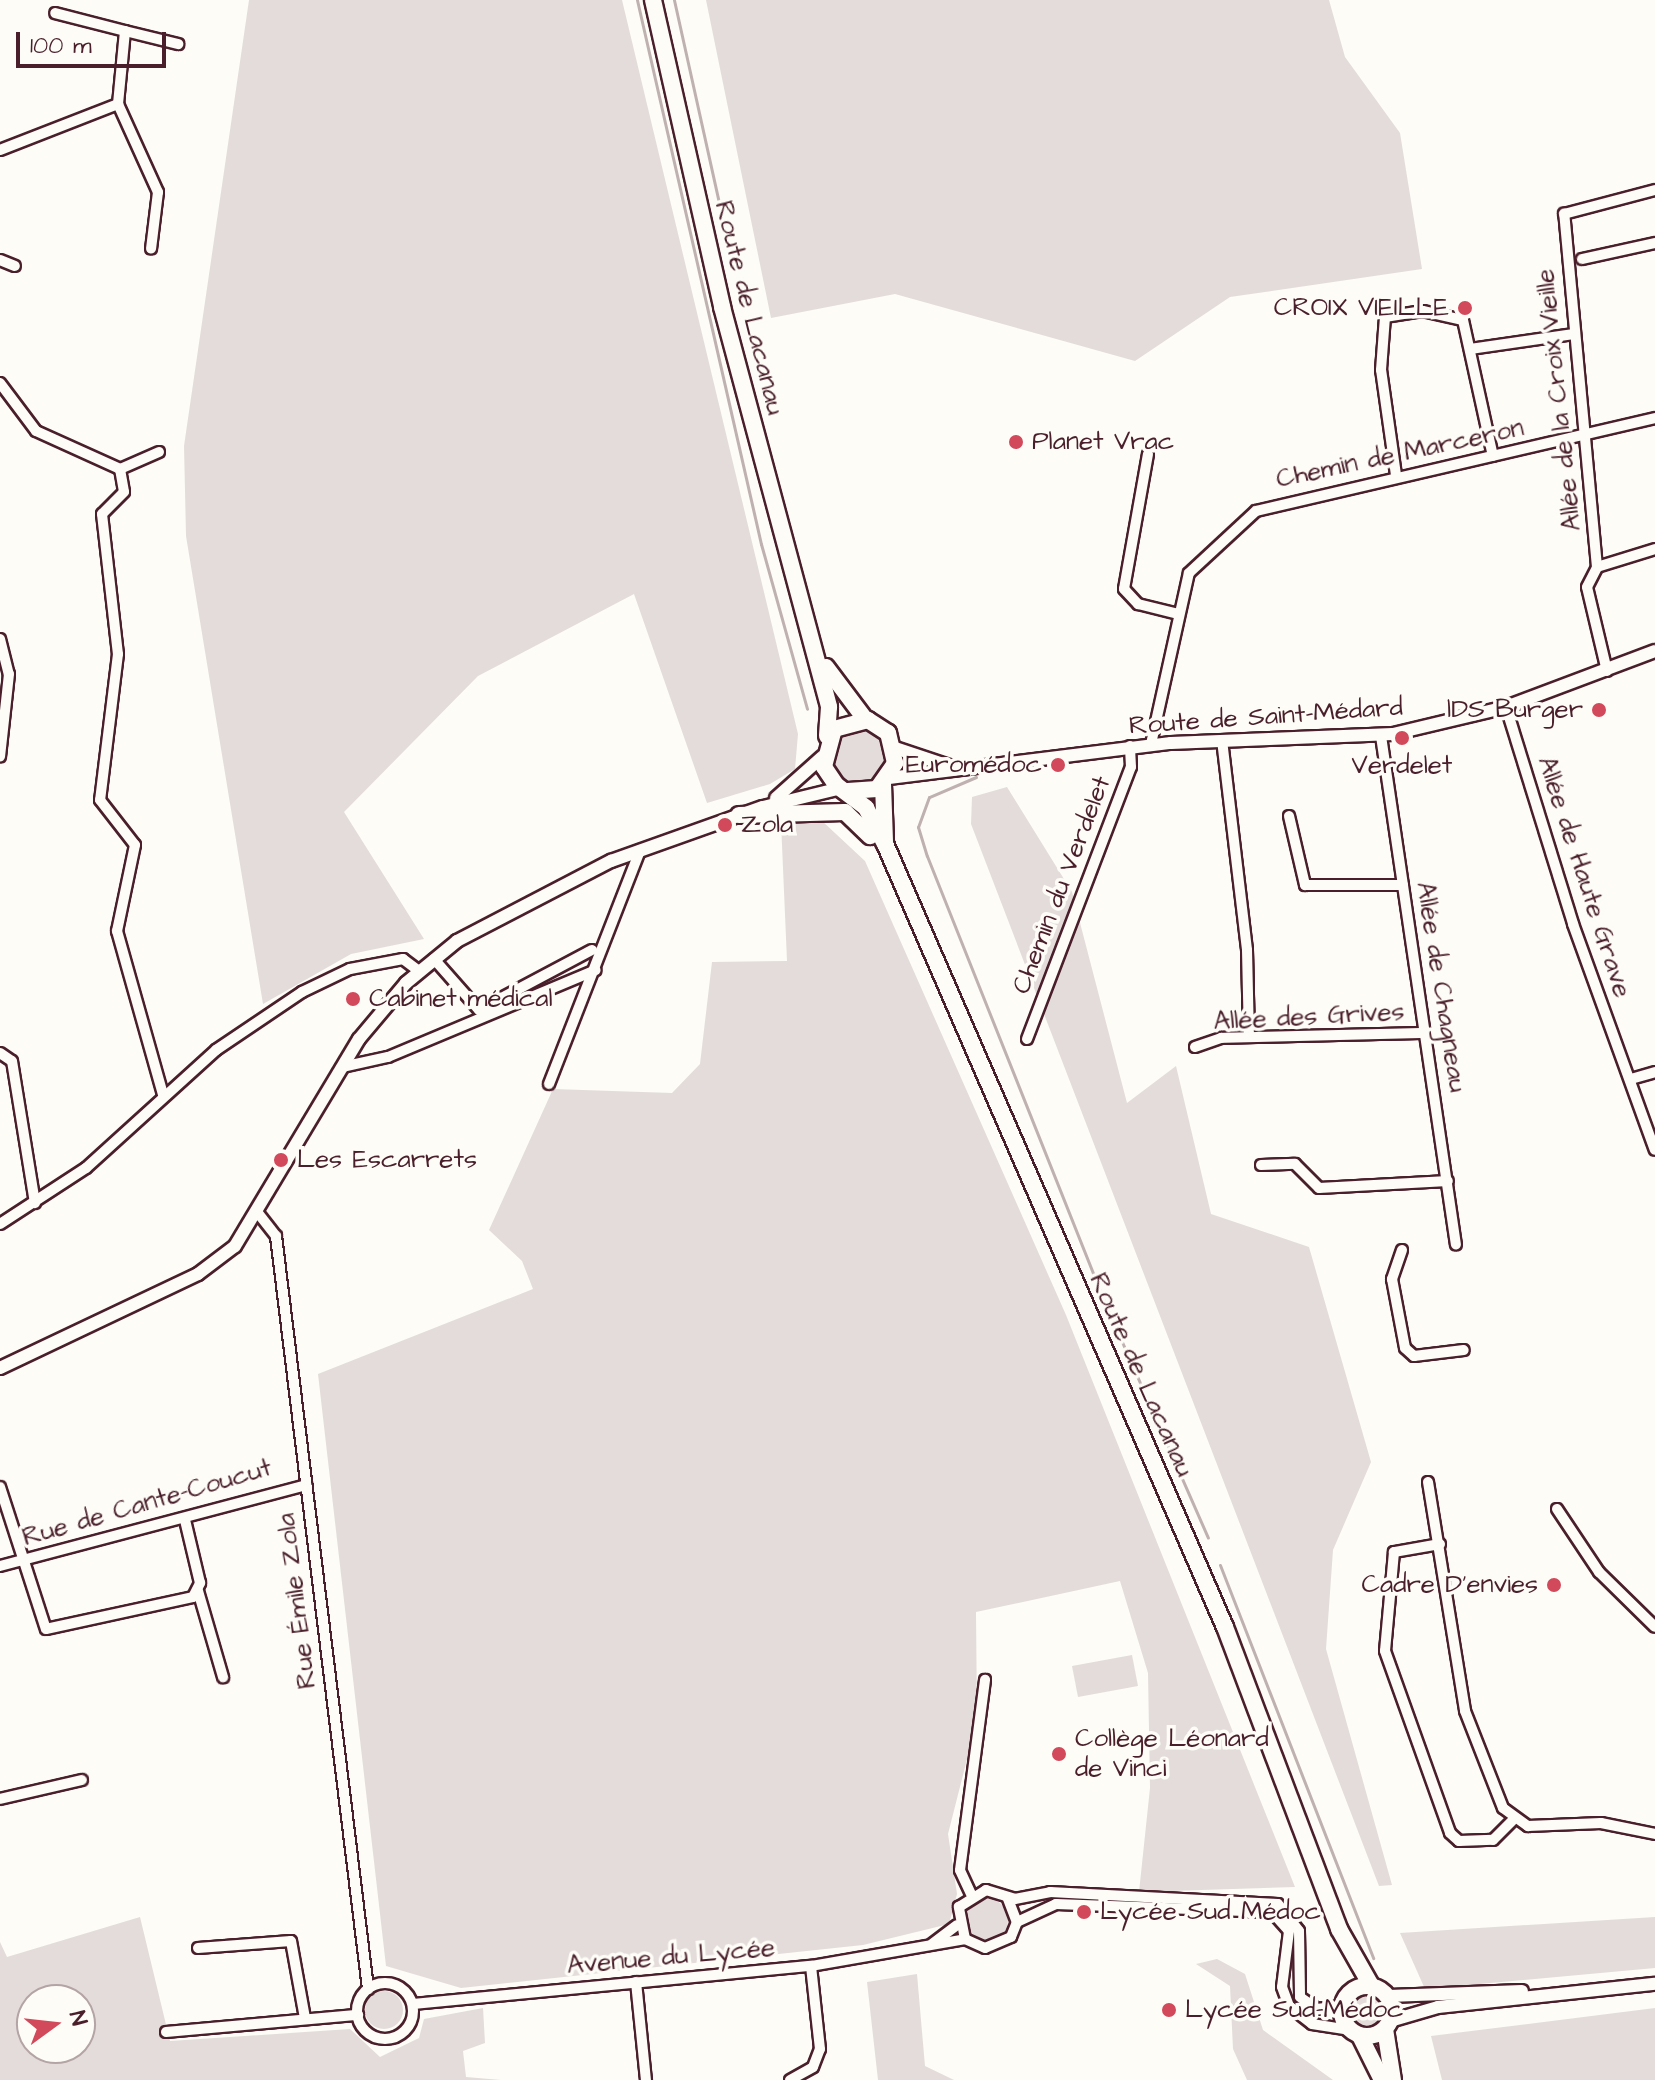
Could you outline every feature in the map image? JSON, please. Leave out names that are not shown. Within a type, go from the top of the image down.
[{"type":"main road","name":"Route de Lacanau","points":[[653,0],[722,307],[829,707],[822,757],[886,846],[921,933],[1225,1627],[1339,1929],[1372,1987]]},
{"type":"main road","name":"Route de Lacanau","points":[[808,625],[838,692],[865,719],[880,726],[895,748],[886,781],[886,846]]},
{"type":"main road","points":[[827,737],[842,723],[865,719]]},
{"type":"main road","points":[[845,790],[886,781]]},
{"type":"main road","points":[[739,815],[836,811],[858,818],[921,933]]},
{"type":"main road","name":"Route de Lacanau","points":[[1339,1929],[1344,2000],[1354,2033]]},
{"type":"main road","points":[[1344,2000],[1372,1987],[1389,1996],[1393,2080]]},
{"type":"main road","points":[[1382,2080],[1354,2033],[1388,2025]]},
{"type":"street","points":[[55,13],[178,44]]},
{"type":"street","points":[[125,31],[118,104],[158,192],[151,249]]},
{"type":"street","points":[[0,150],[118,104]]},
{"type":"street","name":"Allée de la Croix Vieille","points":[[1607,671],[1587,587],[1597,567],[1582,436],[1564,214],[1655,190]]},
{"type":"street","points":[[1582,259],[1655,243]]},
{"type":"street","points":[[0,260],[15,266]]},
{"type":"street","points":[[1396,475],[1379,322],[1423,311],[1458,314],[1470,349],[1493,456]]},
{"type":"street","points":[[1470,349],[1574,334]]},
{"type":"street","points":[[0,383],[36,431],[120,469],[159,452]]},
{"type":"street","name":"Chemin de Marceron","points":[[1151,744],[1178,642],[1175,613],[1189,573],[1256,511],[1396,475],[1655,418]]},
{"type":"street","points":[[1148,454],[1124,589],[1138,604],[1175,613]]},
{"type":"street","points":[[120,469],[124,492],[102,514],[99,530],[118,654],[100,800],[135,845],[117,931],[163,1095]]},
{"type":"street","points":[[1597,567],[1655,549]]},
{"type":"street","points":[[0,639],[9,674],[0,757]]},
{"type":"street","name":"Route de Saint-Médard","points":[[886,781],[1151,744],[1381,736],[1506,707],[1655,651]]},
{"type":"street","name":"Allée de Haute Grave","points":[[1506,707],[1573,924],[1655,1150]]},
{"type":"street","name":"Allée de Chagneau","points":[[1381,736],[1456,1245]]},
{"type":"street","points":[[1222,740],[1247,950],[1249,1037]]},
{"type":"street","name":"Chemin du Verdelet","points":[[1027,1039],[1131,767],[1130,746]]},
{"type":"street","name":"Route de Saint-Médard","points":[[895,748],[963,768]]},
{"type":"street","points":[[763,807],[798,785],[822,757]]},
{"type":"street","points":[[0,1368],[198,1274],[235,1246],[275,1188],[342,1067],[419,971],[472,932],[640,850],[763,807],[845,790]]},
{"type":"street","points":[[1289,816],[1305,885],[1403,885]]},
{"type":"street","points":[[549,1084],[596,970],[640,850]]},
{"type":"street","points":[[434,959],[479,1010],[592,950]]},
{"type":"street","points":[[0,1224],[86,1168],[163,1095],[245,1032],[350,969],[403,959],[419,971]]},
{"type":"street","points":[[342,1067],[388,1057],[596,970]]},
{"type":"street","name":"Allée des Grives","points":[[1195,1047],[1249,1037],[1426,1033]]},
{"type":"street","points":[[0,1053],[12,1061],[35,1203]]},
{"type":"street","points":[[1631,1079],[1655,1072]]},
{"type":"street","points":[[1261,1165],[1295,1164],[1319,1188],[1448,1181]]},
{"type":"street","name":"Rue Émile Zola","points":[[258,1213],[276,1236],[368,1989]]},
{"type":"street","points":[[1402,1250],[1392,1279],[1405,1348],[1414,1356],[1464,1350]]},
{"type":"street","points":[[1428,1482],[1465,1711],[1514,1819]]},
{"type":"street","name":"Rue de Cante-Coucut","points":[[0,1566],[185,1520],[306,1485]]},
{"type":"street","points":[[0,1487],[46,1629],[198,1591]]},
{"type":"street","points":[[1557,1509],[1599,1572],[1655,1627]]},
{"type":"street","points":[[185,1520],[198,1591],[223,1677]]},
{"type":"street","points":[[1440,1544],[1394,1552],[1385,1651],[1450,1833],[1459,1841],[1493,1840],[1514,1819]]},
{"type":"street","points":[[985,1680],[960,1870],[971,1894],[957,1925],[965,1939],[1000,1947],[1017,1922],[1056,1904],[1272,1912],[1289,1931],[1282,1987],[1289,2006],[1312,2024],[1354,2033]]},
{"type":"street","points":[[0,1799],[82,1780]]},
{"type":"street","points":[[1514,1819],[1655,1834]]},
{"type":"street","points":[[971,1894],[1008,1899],[1050,1892],[1278,1904],[1299,1931],[1300,1997],[1317,2009],[1344,2000]]},
{"type":"street","points":[[1008,1899],[1017,1922]]},
{"type":"street","name":"Avenue du Lycée","points":[[932,1944],[957,1925]]},
{"type":"street","name":"Avenue du Lycée","points":[[413,2004],[811,1966],[965,1939]]},
{"type":"street","points":[[198,1948],[291,1941],[305,2018]]},
{"type":"street","points":[[790,2080],[813,2067],[820,2049],[811,1966]]},
{"type":"street","points":[[636,1982],[646,2080]]},
{"type":"street","points":[[395,1984],[413,2004],[406,2030],[391,2038],[373,2036],[358,2015],[368,1989],[395,1984]]},
{"type":"street","points":[[1389,1996],[1561,1991],[1655,1984]]},
{"type":"street","points":[[1388,2025],[1423,2009],[1561,1991]]},
{"type":"street","points":[[166,2032],[358,2015]]},
{"type":"shaded area","points":[[249,0],[622,0],[798,734],[795,769],[770,784],[707,803],[634,594],[478,676],[344,812],[424,939],[351,954],[263,1004],[186,536],[184,446]]},
{"type":"shaded area","points":[[706,0],[1329,0],[1345,57],[1400,133],[1422,269],[1230,297],[1135,361],[895,294],[771,318]]},
{"type":"shaded area","points":[[860,725],[878,731],[890,757],[877,781],[848,785],[832,771],[832,740]]},
{"type":"shaded area","points":[[1007,787],[1072,892],[1127,1103],[1176,1066],[1211,1214],[1309,1247],[1371,1462],[1333,1550],[1326,1649],[1392,1885],[1379,1886],[971,824],[972,797]]},
{"type":"shaded area","points":[[821,820],[865,861],[1066,1315],[1295,1887],[1139,1892],[1150,1788],[1148,1673],[1120,1581],[976,1612],[977,1720],[948,1834],[957,1894],[949,1924],[863,1945],[461,1988],[386,1966],[318,1374],[533,1289],[522,1261],[489,1230],[553,1089],[672,1093],[700,1064],[712,962],[787,961],[781,822]]},
{"type":"shaded area","points":[[1132,1655],[1138,1686],[1078,1697],[1072,1666]]},
{"type":"shaded area","points":[[986,1898],[1002,1904],[1008,1920],[1002,1936],[986,1942],[970,1936],[964,1920],[970,1904]]},
{"type":"shaded area","points":[[140,1917],[170,2041],[350,2029],[380,2057],[419,2038],[424,2019],[483,2008],[485,2043],[463,2051],[466,2077],[501,2080],[0,2080],[0,1942],[7,1957]]},
{"type":"shaded area","points":[[1655,1917],[1655,1968],[1425,1989],[1400,1933]]},
{"type":"shaded area","points":[[1217,1959],[1245,1974],[1263,2030],[1333,2080],[1247,2080],[1233,2049],[1230,1986],[1196,1964]]},
{"type":"shaded area","points":[[917,1974],[925,2066],[954,2080],[878,2080],[867,1982]]},
{"type":"shaded area","points":[[384,1991],[397,1997],[403,2010],[397,2023],[384,2029],[371,2023],[365,2010],[371,1997]]},
{"type":"shaded area","points":[[1365,1994],[1377,1999],[1382,2011],[1377,2023],[1365,2028],[1353,2023],[1348,2011],[1353,1999]]},
{"type":"shaded area","points":[[1655,2008],[1655,2080],[1442,2080],[1431,2036]]},
{"type":"waterway","points":[[637,0],[761,544],[807,709]]},
{"type":"waterway","points":[[674,0],[727,239]]},
{"type":"waterway","points":[[976,777],[929,797],[918,827],[1101,1294],[1208,1538]]},
{"type":"waterway","points":[[1220,1565],[1373,1958]]},
{"type":"place","name":"CROIX VIEILLE","points":[[1465,308]]},
{"type":"place","name":"Planet Vrac","points":[[1016,442]]},
{"type":"place","name":"lDS Burger","points":[[1599,710]]},
{"type":"place","name":"Verdelet","points":[[1402,738]]},
{"type":"place","name":"Euromédoc","points":[[1058,765]]},
{"type":"place","name":"Zola","points":[[725,825]]},
{"type":"place","name":"Cabinet médical","points":[[353,999]]},
{"type":"place","name":"Les Escarrets","points":[[281,1160]]},
{"type":"place","name":"Cadre D'envies","points":[[1554,1585]]},
{"type":"place","name":"Collège Léonard de Vinci","points":[[1059,1754]]},
{"type":"place","name":"Lycée Sud Médoc","points":[[1084,1912]]},
{"type":"place","name":"Lycée Sud-Médoc","points":[[1169,2010]]}]
